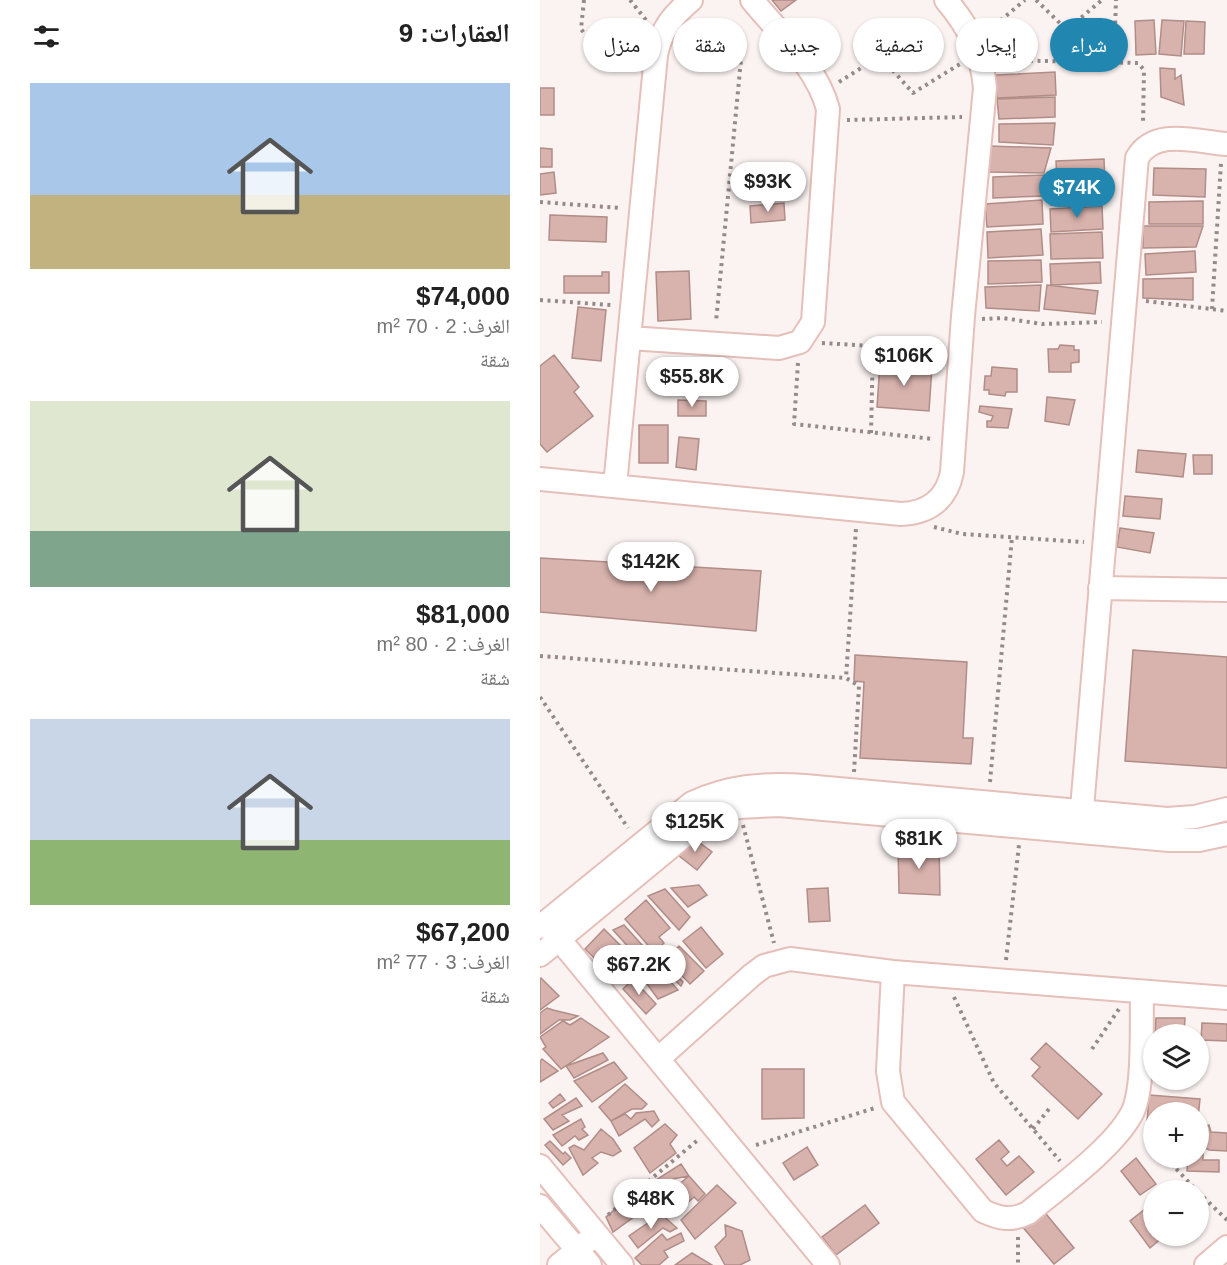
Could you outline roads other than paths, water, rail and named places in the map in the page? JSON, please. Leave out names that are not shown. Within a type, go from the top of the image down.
[{"type":"street","points":[[615,486],[659,40],[669,20],[691,0]]},
{"type":"street","points":[[629,338],[779,348],[800,342],[813,322],[828,120],[823,92],[752,0]]},
{"type":"street","points":[[540,479],[914,513],[930,507],[944,495],[950,484],[955,441],[963,316],[985,88],[978,51],[946,0]]},
{"type":"street","points":[[1081,822],[1136,168],[1142,150],[1158,140],[1225,144]]},
{"type":"street","points":[[1100,588],[1227,590]]},
{"type":"street","points":[[540,955],[548,929],[639,845],[692,803],[721,790],[752,784],[805,797],[1021,827],[1195,817],[1227,809]]},
{"type":"street","points":[[548,929],[702,821],[738,807],[853,790],[988,804],[1169,840],[1199,840],[1227,834]]},
{"type":"street","points":[[548,929],[828,1265]]},
{"type":"street","points":[[657,1059],[752,975],[764,966],[778,961],[802,960],[892,972],[1227,998]]},
{"type":"street","points":[[892,972],[888,1071],[892,1102],[983,1211],[999,1218],[1017,1219],[1028,1213],[1114,1138],[1132,1114],[1139,1082],[1137,992]]},
{"type":"street","points":[[540,1166],[594,1231],[617,1263]]},
{"type":"street","points":[[540,1206],[584,1257]]},
{"type":"street","points":[[584,1257],[594,1231]]},
{"type":"street","points":[[1206,1265],[1227,1247]]},
{"type":"street","points":[[560,1265],[584,1257]]}]
